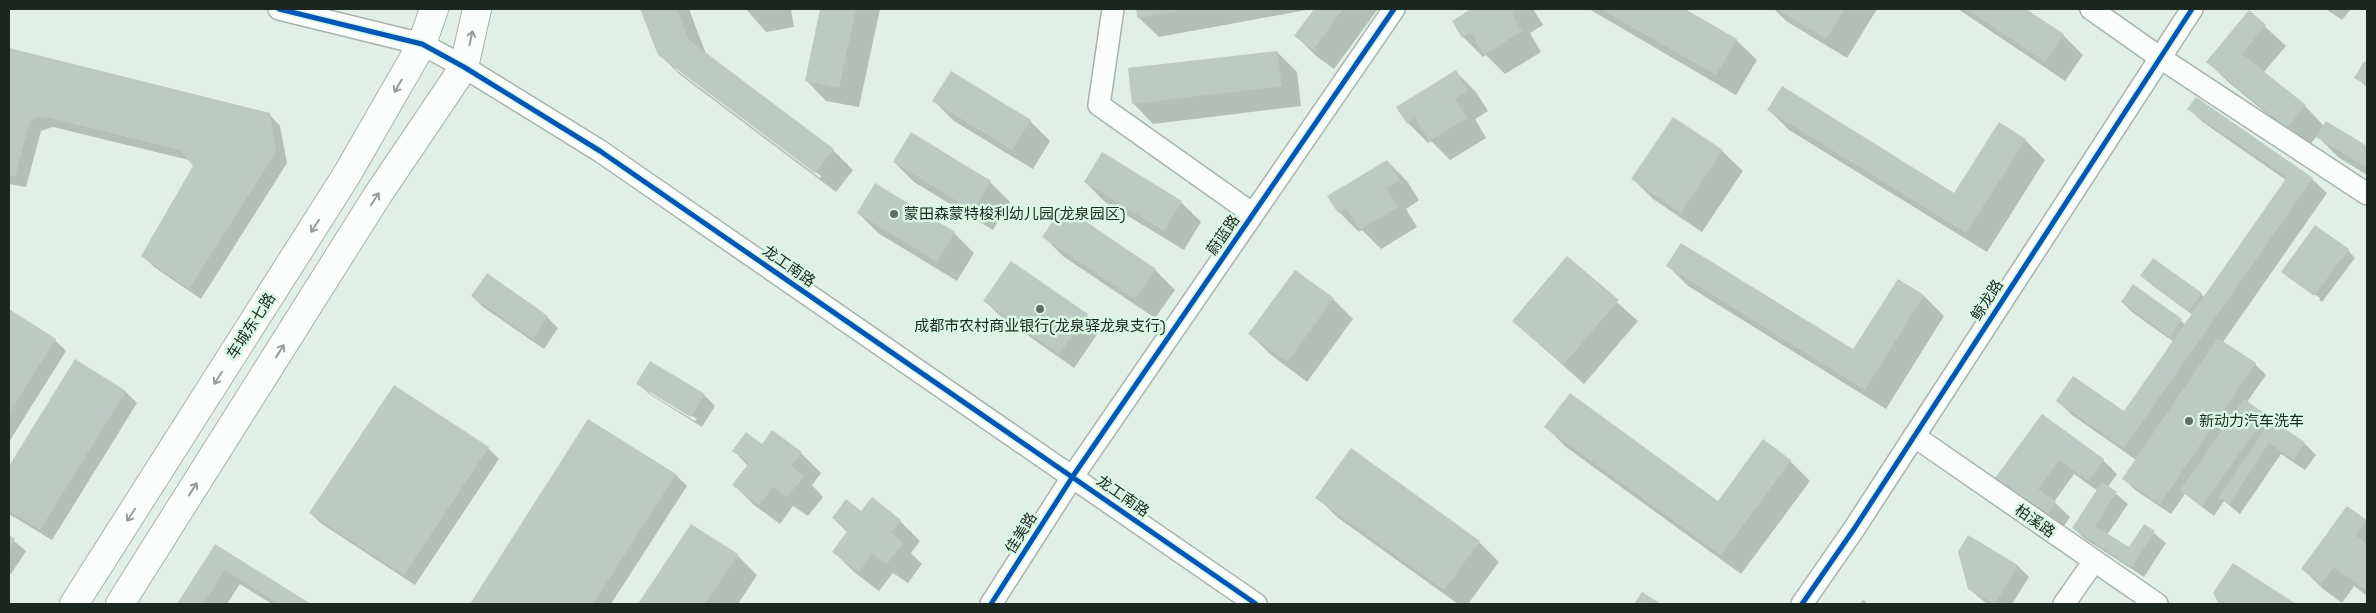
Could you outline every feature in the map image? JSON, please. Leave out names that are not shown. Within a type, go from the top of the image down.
[{"type":"main road","name":"车城东七路","points":[[74,604],[346,176],[422,44],[434,9]]},
{"type":"main road","points":[[120,604],[377,196],[464,67],[477,9]]},
{"type":"street","name":"龙工南路","points":[[279,9],[422,44],[464,67],[600,151],[1256,604]]},
{"type":"street","points":[[1113,9],[1099,105],[1253,214]]},
{"type":"street","name":"蔚蓝路","points":[[1073,476],[1394,9]]},
{"type":"street","points":[[2091,9],[2159,58],[2367,194]]},
{"type":"street","name":"鲸龙路","points":[[1802,604],[1854,529],[2192,9]]},
{"type":"street","name":"柏溪路","points":[[1914,436],[2156,604]]},
{"type":"street","name":"佳美路","points":[[991,604],[1073,476]]},
{"type":"street","points":[[2064,604],[2094,561]]},
{"type":"building","points":[[640,9],[677,9],[689,40],[834,149],[815,173],[658,55]]},
{"type":"building","points":[[820,9],[856,9],[839,88],[805,81]]},
{"type":"building","points":[[1136,9],[1182,9],[1182,10],[1137,18]]},
{"type":"building","points":[[1314,9],[1343,9],[1313,50],[1294,36]]},
{"type":"building","points":[[1471,9],[1517,9],[1511,13],[1522,31],[1484,55],[1471,32],[1462,38],[1452,21]]},
{"type":"building","points":[[1600,9],[1685,9],[1737,39],[1716,75]]},
{"type":"building","points":[[1777,9],[1845,9],[1826,39]]},
{"type":"building","points":[[1966,9],[2026,9],[2064,34],[2045,62]]},
{"type":"building","points":[[2249,10],[2266,25],[2242,54],[2306,105],[2287,128],[2206,62]]},
{"type":"building","points":[[9,48],[270,113],[276,152],[189,289],[141,256],[193,166],[180,150],[41,116],[30,120],[15,177],[9,176]]},
{"type":"building","points":[[1277,51],[1282,86],[1132,104],[1128,68]]},
{"type":"building","points":[[2364,61],[2367,63],[2367,85],[2354,78]]},
{"type":"building","points":[[1456,70],[1468,91],[1455,99],[1467,118],[1429,141],[1415,118],[1407,124],[1396,107]]},
{"type":"building","points":[[951,71],[1031,120],[1012,150],[932,101]]},
{"type":"building","points":[[1782,86],[1954,193],[1999,122],[2026,139],[1966,233],[1767,110]]},
{"type":"building","points":[[2196,97],[2313,178],[2124,448],[2056,401],[2073,376],[2124,411],[2287,177],[2187,109]]},
{"type":"building","points":[[1673,117],[1723,150],[1681,213],[1631,179]]},
{"type":"building","points":[[2326,121],[2367,146],[2367,168],[2316,137]]},
{"type":"building","points":[[911,132],[991,181],[973,211],[893,162]]},
{"type":"building","points":[[1102,152],[1182,201],[1164,231],[1084,182]]},
{"type":"building","points":[[1387,160],[1400,180],[1386,188],[1398,207],[1360,230],[1346,208],[1338,213],[1327,196]]},
{"type":"building","points":[[875,183],[955,232],[937,262],[857,213]]},
{"type":"building","points":[[1063,206],[1156,269],[1135,299],[1042,237]]},
{"type":"building","points":[[2315,225],[2349,249],[2314,296],[2281,272]]},
{"type":"building","points":[[1681,243],[1853,349],[1898,279],[1924,295],[1865,390],[1666,266]]},
{"type":"building","points":[[1567,256],[1619,300],[1563,365],[1512,321]]},
{"type":"building","points":[[2153,258],[2202,293],[2189,311],[2140,276]]},
{"type":"building","points":[[1011,261],[1088,314],[1059,354],[983,301]]},
{"type":"building","points":[[1295,270],[1334,298],[1287,362],[1248,334]]},
{"type":"building","points":[[487,273],[548,316],[533,339],[471,296]]},
{"type":"building","points":[[2133,284],[2182,319],[2170,337],[2121,302]]},
{"type":"building","points":[[9,309],[56,339],[9,413]]},
{"type":"building","name":"新动力汽车洗车","points":[[2218,338],[2256,363],[2160,504],[2122,479]]},
{"type":"building","points":[[75,359],[126,391],[40,530],[9,511],[9,466]]},
{"type":"building","points":[[650,361],[705,394],[691,417],[636,384]]},
{"type":"building","points":[[394,385],[489,447],[404,575],[309,513]]},
{"type":"building","points":[[1570,393],[1718,501],[1763,439],[1791,460],[1721,555],[1544,427]]},
{"type":"building","points":[[2244,399],[2267,415],[2202,506],[2180,490]]},
{"type":"building","points":[[2042,414],[2104,459],[2088,481],[2059,460],[2038,489],[2056,502],[2047,515],[1995,478]]},
{"type":"building","points":[[588,419],[676,474],[593,604],[470,604]]},
{"type":"building","points":[[2271,420],[2305,442],[2294,460],[2269,443],[2229,504],[2219,497]]},
{"type":"building","points":[[772,430],[802,452],[791,466],[804,476],[787,497],[773,487],[759,505],[732,485],[749,463],[732,451],[746,432],[762,444]]},
{"type":"building","points":[[1351,448],[1480,541],[1444,590],[1315,498]]},
{"type":"building","points":[[2102,482],[2117,492],[2095,526],[2129,547],[2144,524],[2155,531],[2132,567],[2072,528]]},
{"type":"building","points":[[872,497],[901,520],[891,533],[903,543],[887,564],[872,554],[859,572],[832,552],[848,530],[832,518],[846,499],[861,511]]},
{"type":"building","points":[[2347,506],[2367,520],[2356,536],[2367,544],[2367,591],[2334,567],[2321,584],[2301,569]]},
{"type":"building","points":[[691,524],[738,554],[705,604],[638,604]]},
{"type":"building","points":[[9,535],[15,539],[9,550]]},
{"type":"building","points":[[1968,535],[2018,565],[1995,604],[1968,589],[1958,552]]},
{"type":"building","points":[[215,544],[311,604],[278,604],[225,570],[203,604],[177,604]]},
{"type":"building","points":[[2233,563],[2296,604],[2219,604],[2213,593]]},
{"type":"building","points":[[1642,592],[1661,604],[1634,604]]},
{"type":"cycle path","points":[[279,9],[422,44],[464,67],[600,151],[1256,604]]},
{"type":"cycle path","points":[[991,604],[1073,476],[1394,9]]},
{"type":"cycle path","points":[[1802,604],[1854,529],[2192,9]]},
{"type":"place","name":"蒙田森蒙特梭利幼儿园(龙泉园区)","points":[[894,214]]},
{"type":"place","name":"成都市农村商业银行(龙泉驿龙泉支行)","points":[[1040,309]]},
{"type":"place","name":"新动力汽车洗车","points":[[2189,421]]}]
